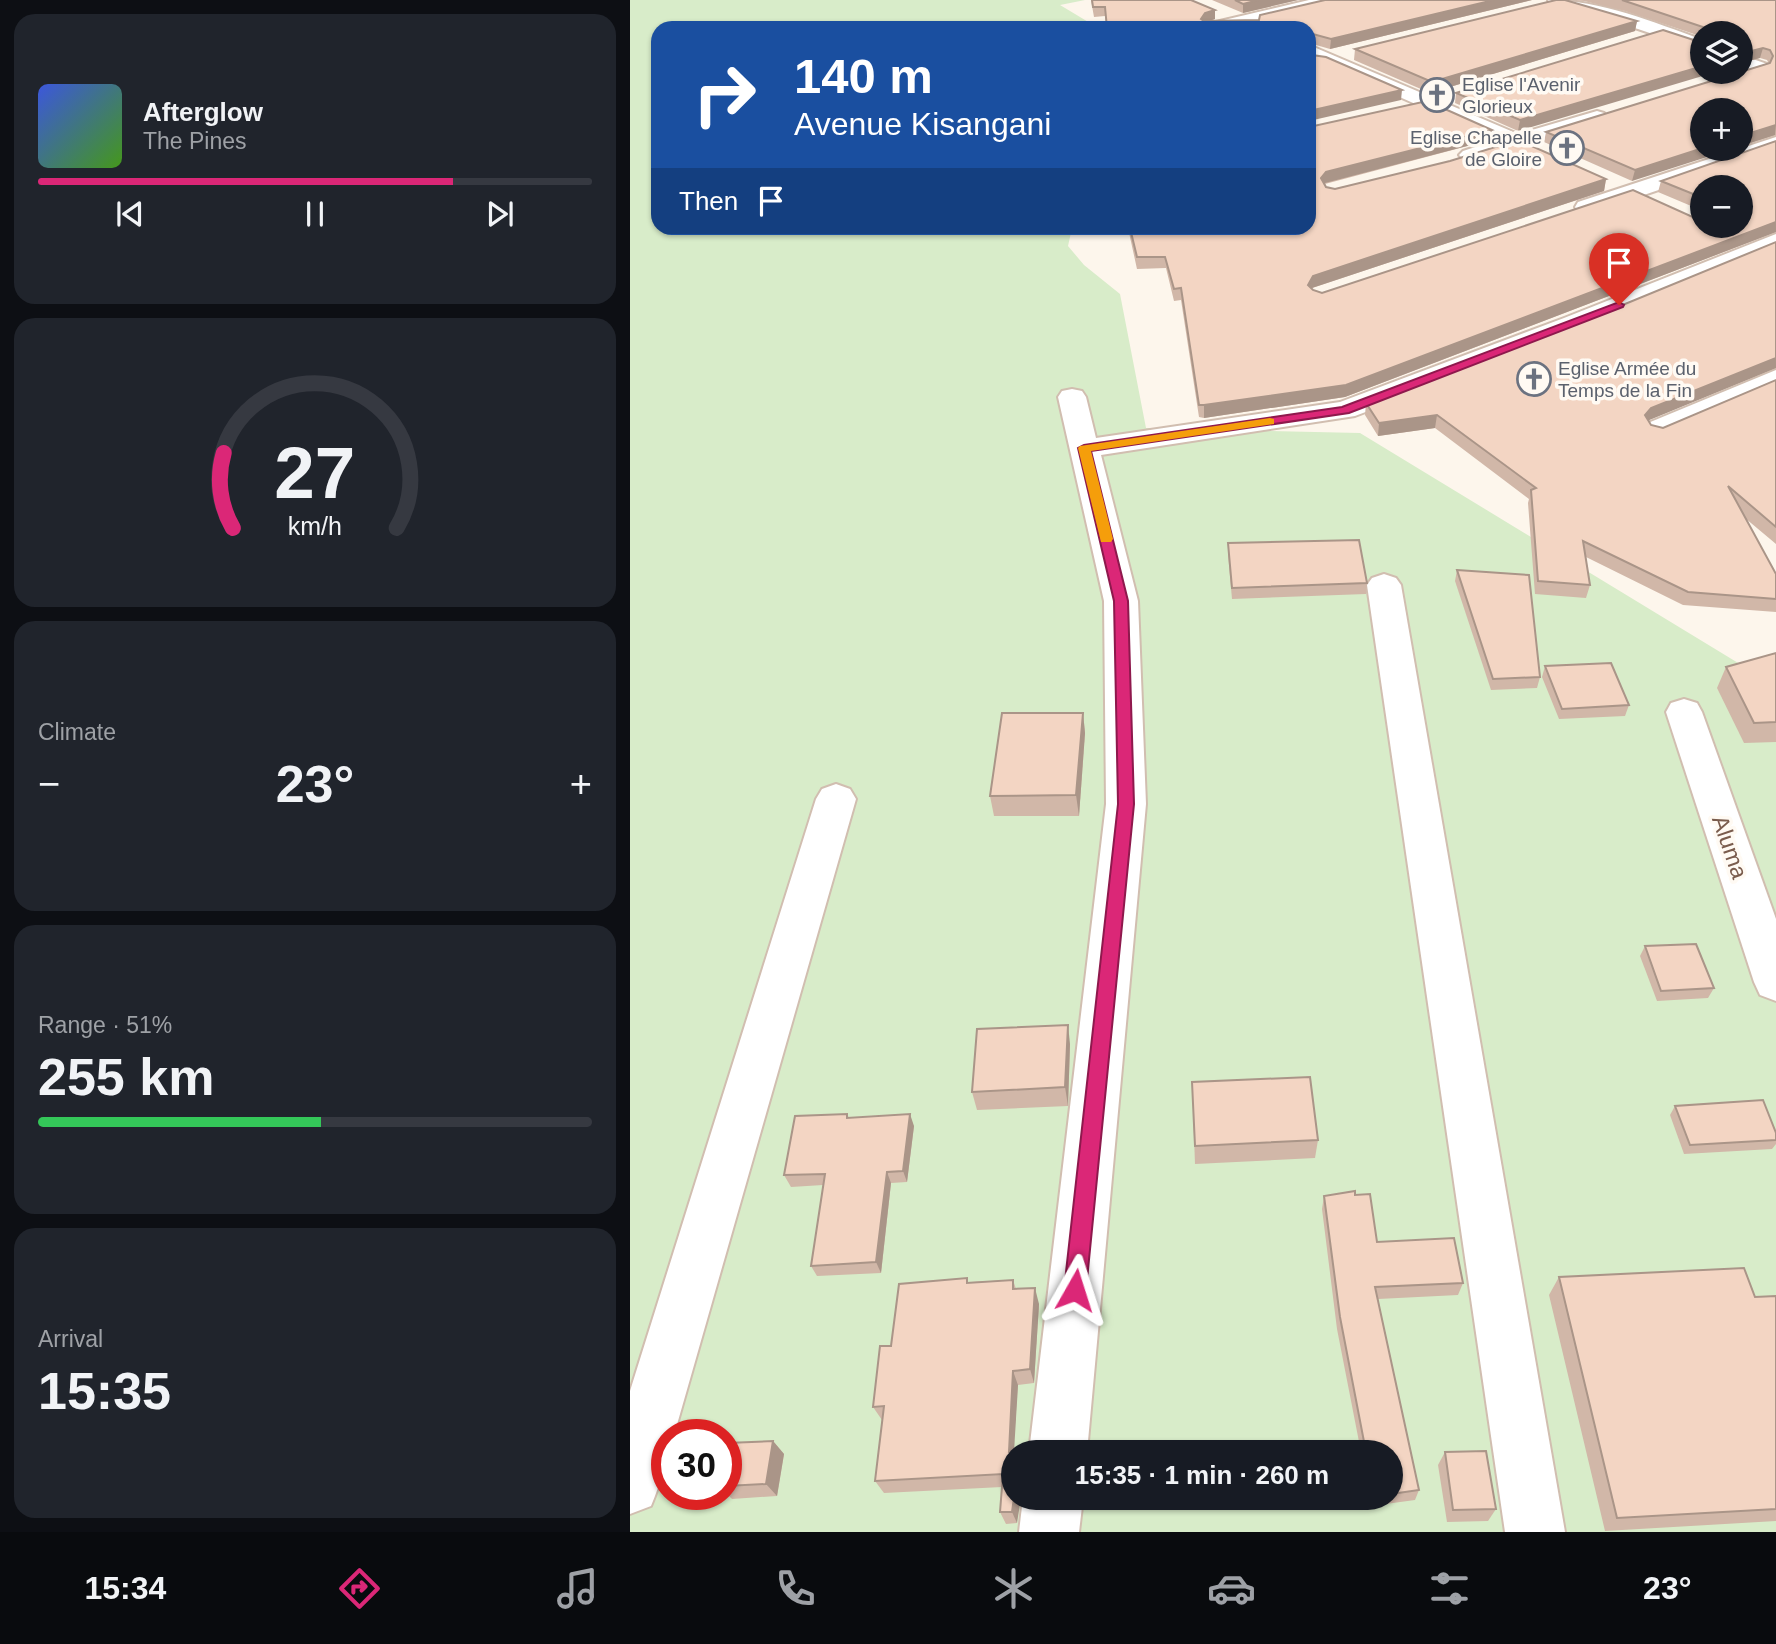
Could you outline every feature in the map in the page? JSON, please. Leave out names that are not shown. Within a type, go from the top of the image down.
[{"type":"street","points":[[1263,21],[1330,0]]},
{"type":"street","points":[[1613,0],[1647,32]]},
{"type":"street","points":[[1553,2],[1690,43]]},
{"type":"street","points":[[1211,8],[1241,21]]},
{"type":"street","points":[[1316,53],[1551,156]]},
{"type":"street","points":[[1316,61],[1352,53]]},
{"type":"street","points":[[1391,110],[1455,93]]},
{"type":"street","points":[[1453,161],[1621,109]]},
{"type":"street","points":[[1568,213],[1776,143]]},
{"type":"street","points":[[1598,176],[1656,202]]},
{"type":"street","points":[[1084,448],[1345,410],[1573,324],[1761,245]]},
{"type":"street","points":[[1658,429],[1776,378]]},
{"type":"street","points":[[1059,1440],[1126,804],[1121,601],[1072,397]]},
{"type":"street","points":[[1384,585],[1535,1532]]},
{"type":"street","name":"Aluma","points":[[1684,712],[1776,982]]},
{"type":"street","points":[[630,1485],[836,799]]},
{"type":"street","points":[[1049,1532],[1052,1510]]},
{"type":"green space","points":[[630,0],[1085,0],[1060,5],[1087,21],[651,21],[651,235],[1070,235],[1068,246],[1084,265],[1120,294],[1146,428],[1360,433],[1776,686],[1776,1532],[630,1532]]},
{"type":"building","points":[[1092,0],[1191,0],[1215,10],[1205,13],[1201,19],[1204,21],[1106,21],[1105,7],[1093,7]]},
{"type":"building","points":[[1235,0],[1259,0],[1243,4]]},
{"type":"building","points":[[1325,0],[1494,0],[1331,39],[1316,35],[1316,21],[1204,21],[1259,20],[1260,15]]},
{"type":"building","points":[[1565,0],[1637,21],[1432,82],[1355,49]]},
{"type":"building","points":[[1622,0],[1776,0],[1776,125],[1753,132],[1753,98],[1690,98],[1690,152],[1635,170],[1546,132],[1702,84],[1753,84],[1753,68],[1770,63],[1773,56],[1770,50],[1763,48],[1753,50],[1753,21],[1690,23]]},
{"type":"building","points":[[1663,30],[1690,39],[1690,70],[1520,120],[1456,93]]},
{"type":"building","points":[[1316,56],[1326,57],[1402,90],[1316,109]]},
{"type":"building","points":[[1427,101],[1492,130],[1326,172],[1321,178],[1326,187],[1335,189],[1450,161],[1518,140],[1606,179],[1313,276],[1308,285],[1313,290],[1322,293],[1633,190],[1690,216],[1690,238],[1734,238],[1346,385],[1199,405],[1181,288],[1174,289],[1165,257],[1137,257],[1132,235],[1316,235],[1316,125]]},
{"type":"building","points":[[1776,141],[1776,222],[1753,231],[1753,175],[1690,175],[1690,193],[1661,181],[1718,161],[1753,161],[1753,149]]},
{"type":"building","points":[[1776,242],[1776,358],[1651,408],[1645,415],[1651,425],[1663,428],[1776,380],[1776,527],[1728,486],[1776,574],[1776,599],[1688,592],[1583,541],[1590,585],[1538,581],[1531,490],[1536,488],[1437,415],[1379,423],[1366,403],[1586,320]]},
{"type":"building","points":[[1359,540],[1367,583],[1232,588],[1228,543]]},
{"type":"building","points":[[1457,570],[1529,575],[1540,677],[1493,679]]},
{"type":"building","points":[[1776,653],[1776,722],[1754,723],[1726,667]]},
{"type":"building","points":[[1611,663],[1629,705],[1562,709],[1545,666]]},
{"type":"building","points":[[1002,713],[1083,713],[1076,795],[990,796]]},
{"type":"building","points":[[1696,944],[1714,988],[1661,991],[1645,946]]},
{"type":"building","points":[[1068,1025],[1065,1087],[972,1092],[977,1029]]},
{"type":"building","points":[[1310,1077],[1318,1140],[1195,1146],[1192,1082]]},
{"type":"building","points":[[1763,1100],[1776,1133],[1776,1140],[1690,1145],[1675,1106]]},
{"type":"building","points":[[847,1114],[847,1118],[910,1114],[903,1171],[887,1172],[876,1262],[811,1266],[825,1174],[784,1175],[795,1116]]},
{"type":"building","points":[[1355,1191],[1355,1195],[1370,1194],[1377,1242],[1454,1238],[1463,1283],[1375,1287],[1419,1490],[1403,1492],[1403,1440],[1364,1440],[1340,1317],[1324,1196]]},
{"type":"building","points":[[1744,1268],[1755,1297],[1776,1296],[1776,1509],[1617,1518],[1559,1277]]},
{"type":"building","points":[[967,1278],[967,1283],[1013,1280],[1013,1289],[1035,1288],[1030,1369],[1013,1371],[1010,1440],[1001,1440],[1001,1474],[875,1481],[884,1406],[873,1407],[880,1346],[891,1346],[899,1284]]},
{"type":"building","points":[[773,1441],[766,1484],[742,1485],[742,1442]]},
{"type":"building","points":[[1486,1451],[1496,1509],[1453,1510],[1445,1452]]},
{"type":"slow traffic","points":[[1106,539],[1084,448],[1270,421]]},
{"type":"place","name":"Eglise l'Avenir Glorieux","points":[[1437,95]]},
{"type":"place","name":"Eglise Chapelle de Gloire","points":[[1567,148]]},
{"type":"place","name":"Eglise Armée du Temps de la Fin","points":[[1534,379]]},
{"type":"route","points":[[1075,1290],[1126,804],[1121,601],[1084,448],[1345,410],[1619,305]]}]
